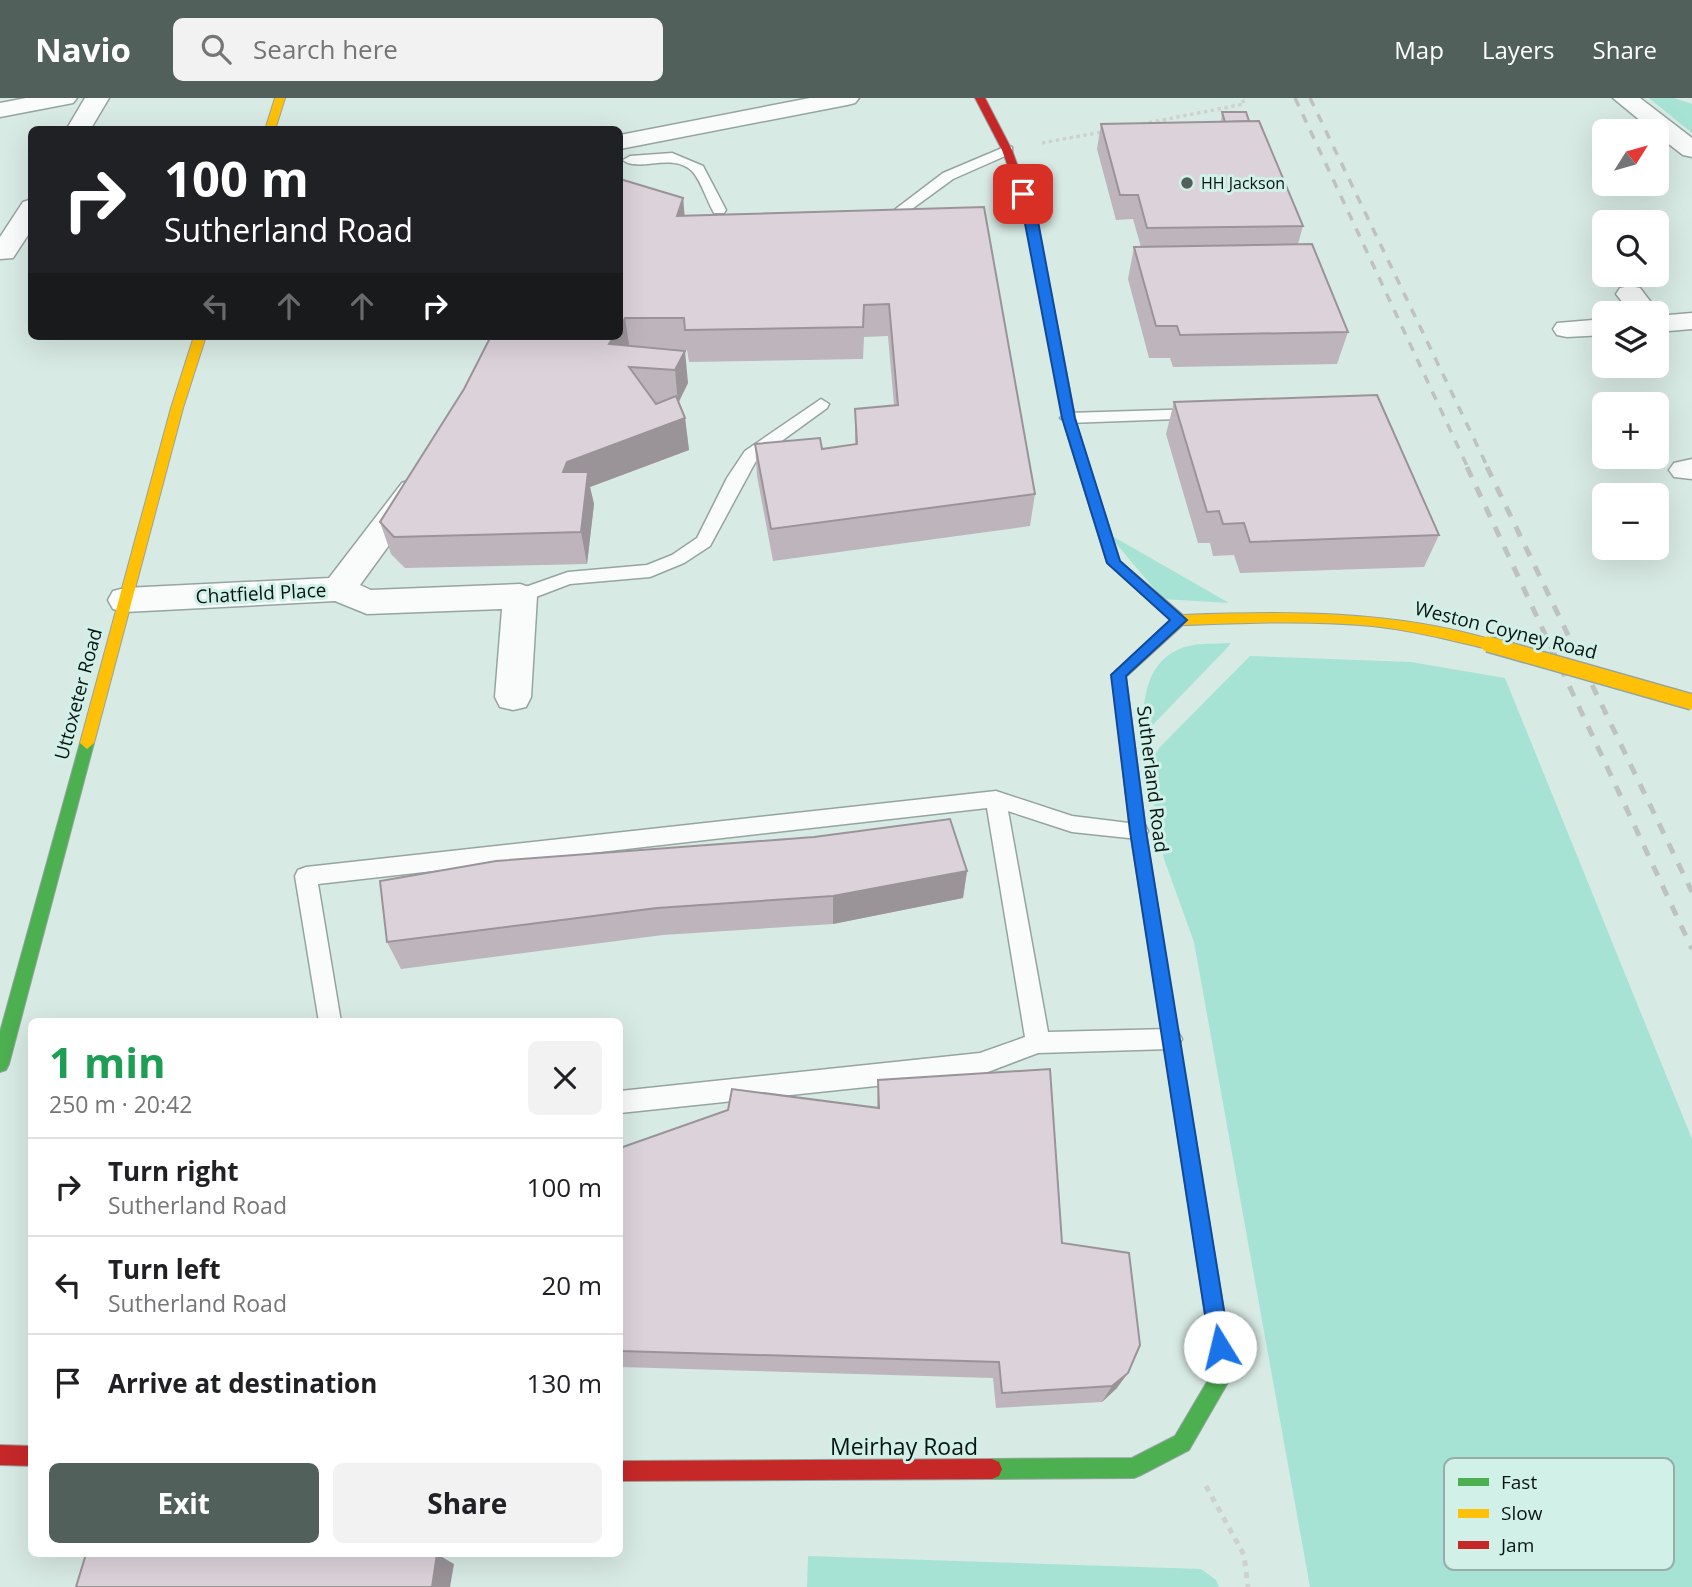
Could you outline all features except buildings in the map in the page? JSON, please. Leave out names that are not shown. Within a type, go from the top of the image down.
[{"type":"street","points":[[0,110],[65,98]]},
{"type":"street","points":[[80,126],[97,98]]},
{"type":"street","points":[[271,126],[280,98]]},
{"type":"street","points":[[625,153],[847,98]]},
{"type":"street","points":[[980,98],[1007,150],[1031,216],[1068,418],[1114,563],[1180,620]]},
{"type":"street","points":[[1625,98],[1692,150]]},
{"type":"street","points":[[2,252],[28,213]]},
{"type":"street","points":[[2,252],[28,252]]},
{"type":"street","points":[[1669,323],[1692,321]]},
{"type":"street","points":[[1567,329],[1592,328]]},
{"type":"street","name":"Uttoxeter Road","points":[[0,1064],[177,408],[199,340]]},
{"type":"street","points":[[339,589],[431,465]]},
{"type":"street","name":"Chatfield Place","points":[[125,600],[339,589],[367,602],[520,596]]},
{"type":"street","points":[[513,696],[520,596]]},
{"type":"street","name":"Weston Coyney Road","points":[[1180,620],[1269,617],[1357,620],[1404,625],[1488,644],[1692,702]]},
{"type":"street","name":"Sutherland Road","points":[[1180,620],[1119,675],[1138,831],[1224,1372],[1182,1443]]},
{"type":"street","name":"Meirhay Road","points":[[623,1471],[1134,1468],[1182,1443]]},
{"type":"street","points":[[0,1454],[28,1456]]},
{"type":"lane","points":[[900,211],[948,176],[1007,150]]},
{"type":"lane","points":[[625,153],[672,157],[698,169],[719,210]]},
{"type":"lane","points":[[520,596],[568,578],[650,571],[678,559],[704,541],[736,478],[751,455],[821,404]]},
{"type":"lane","points":[[1068,418],[1223,413]]},
{"type":"lane","points":[[996,799],[1038,1043]]},
{"type":"lane","points":[[329,1018],[306,876],[996,799],[1072,824],[1138,831]]},
{"type":"lane","points":[[623,1102],[980,1064],[1038,1043],[1170,1039]]},
{"type":"path","points":[[1139,125],[1244,104],[1242,98]]},
{"type":"path","points":[[1007,150],[1112,130]]},
{"type":"path","points":[[1182,1443],[1244,1555],[1248,1587]]},
{"type":"green space","points":[[1649,98],[1674,98],[1692,104],[1692,133]]},
{"type":"green space","points":[[1107,533],[1229,603],[1163,599]]},
{"type":"green space","points":[[1231,643],[1142,736],[1148,687],[1158,666],[1166,657],[1189,646]]},
{"type":"green space","points":[[1250,656],[1411,662],[1505,678],[1692,1139],[1692,1587],[1310,1587],[1194,942],[1164,859],[1147,766],[1160,747]]},
{"type":"green space","points":[[808,1556],[1201,1569],[1216,1580],[1219,1587],[807,1587]]},
{"type":"railway","points":[[1295,98],[1468,468]]},
{"type":"railway","points":[[1310,98],[1488,468]]},
{"type":"railway","points":[[1467,467],[1692,949]]},
{"type":"railway","points":[[1487,467],[1692,892]]},
{"type":"traffic: fast","points":[[0,1064],[87,743]]},
{"type":"traffic: fast","points":[[992,1469],[1134,1468],[1182,1443],[1224,1372]]},
{"type":"traffic: slow","points":[[271,126],[280,98]]},
{"type":"traffic: slow","points":[[87,743],[177,408],[199,340]]},
{"type":"traffic: slow","points":[[1071,427],[1114,563],[1180,620]]},
{"type":"traffic: slow","points":[[1180,620],[1349,619],[1417,628],[1488,644]]},
{"type":"traffic: slow","points":[[1160,970],[1138,831],[1119,675],[1180,620]]},
{"type":"traffic: slow","points":[[1488,644],[1692,702]]},
{"type":"traffic: jam","points":[[980,98],[1007,150],[1031,216],[1071,427]]},
{"type":"traffic: jam","points":[[1160,970],[1224,1372]]},
{"type":"traffic: jam","points":[[0,1455],[28,1456]]},
{"type":"traffic: jam","points":[[623,1471],[992,1469]]},
{"type":"place","name":"HH Jackson","points":[[1187,183]]},
{"type":"route","points":[[1023,194],[1031,216],[1068,418],[1114,563],[1180,620],[1119,675],[1138,831],[1220,1347]]}]
